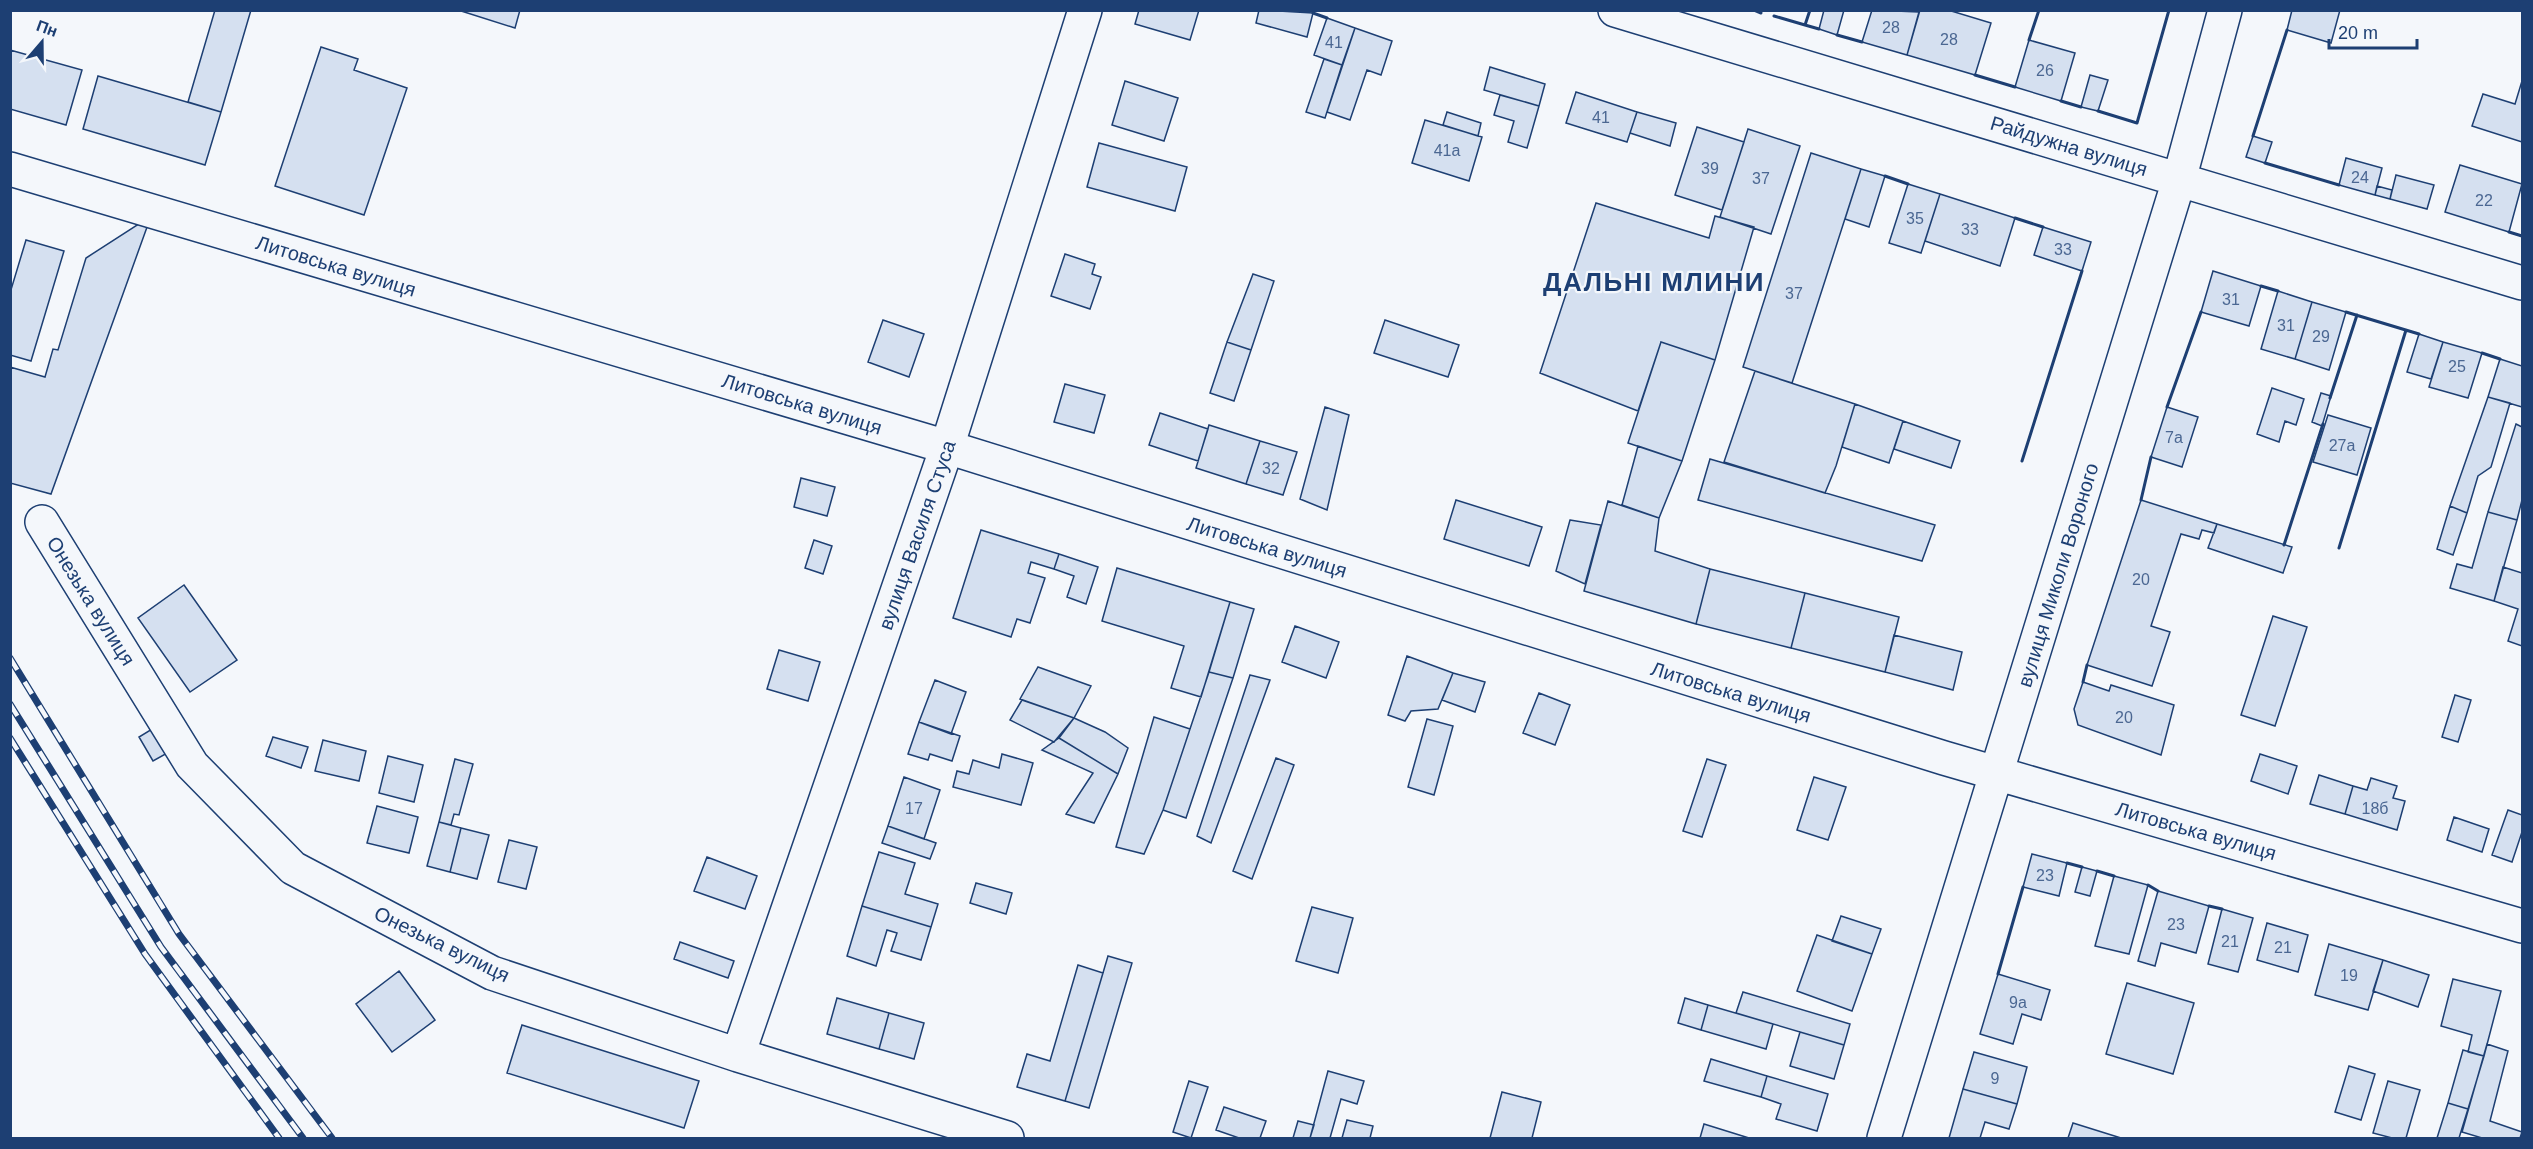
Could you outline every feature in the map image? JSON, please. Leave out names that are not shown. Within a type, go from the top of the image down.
[{"type":"street","name":"вулиця Василя Стуса","points":[[738,1055],[947,447],[1084,10]]},
{"type":"street","name":"Райдужна вулиця","points":[[1615,10],[2523,283]]},
{"type":"street","name":"вулиця Миколи Вороного","points":[[1884,1138],[1998,774],[2179,180],[2225,10]]},
{"type":"street","name":"Литовська вулиця","points":[[10,169],[947,447],[1998,774],[2523,926]]},
{"type":"street","name":"Онезька вулиця","points":[[42,522],[192,765],[293,868],[492,973],[738,1055],[1007,1138]]},
{"type":"building","points":[[215,10],[251,10],[221,112],[188,102]]},
{"type":"building","points":[[458,10],[520,10],[515,28]]},
{"type":"building","points":[[1139,10],[1199,10],[1190,40],[1135,24]]},
{"type":"building","points":[[1259,10],[1313,13],[1307,37],[1256,23]]},
{"type":"building","points":[[1824,10],[1844,10],[1837,35],[1819,29]]},
{"type":"building","points":[[1872,10],[1919,12],[1907,55],[1862,42]]},
{"type":"building","points":[[1920,10],[1948,10],[1991,23],[1975,75],[1907,55]]},
{"type":"building","points":[[2292,10],[2340,10],[2331,43],[2287,30]]},
{"type":"building","points":[[1327,18],[1355,28],[1342,65],[1314,55]]},
{"type":"building","points":[[1355,28],[1392,41],[1381,75],[1367,70],[1350,120],[1327,112]]},
{"type":"building","points":[[2029,40],[2075,53],[2061,101],[2015,87]]},
{"type":"building","points":[[321,47],[358,59],[354,70],[407,88],[364,215],[275,186]]},
{"type":"building","points":[[10,50],[82,70],[66,125],[10,109]]},
{"type":"building","points":[[1324,59],[1342,65],[1325,118],[1306,112]]},
{"type":"building","points":[[1490,67],[1545,84],[1539,106],[1484,90]]},
{"type":"building","points":[[2090,75],[2108,80],[2098,111],[2081,107]]},
{"type":"building","points":[[98,76],[221,112],[205,165],[83,129]]},
{"type":"building","points":[[1125,81],[1178,98],[1164,141],[1112,125]]},
{"type":"building","points":[[2522,81],[2522,142],[2472,126],[2483,94],[2515,104]]},
{"type":"building","points":[[1576,92],[1637,112],[1627,142],[1566,123]]},
{"type":"building","points":[[1500,95],[1539,106],[1527,148],[1508,142],[1514,121],[1494,115]]},
{"type":"building","points":[[1447,112],[1481,123],[1478,136],[1443,125]]},
{"type":"building","points":[[1637,112],[1676,123],[1670,146],[1630,133]]},
{"type":"building","points":[[1425,120],[1482,137],[1469,181],[1412,163]]},
{"type":"building","points":[[1697,127],[1744,142],[1722,210],[1675,195]]},
{"type":"building","points":[[1748,129],[1800,146],[1771,234],[1720,217]]},
{"type":"building","points":[[2253,136],[2272,142],[2265,163],[2246,157]]},
{"type":"building","points":[[1099,143],[1187,167],[1175,211],[1087,187]]},
{"type":"building","points":[[1811,153],[1861,169],[1792,383],[1743,367]]},
{"type":"building","points":[[2346,158],[2382,168],[2375,195],[2339,185]]},
{"type":"building","points":[[2460,165],[2522,184],[2509,232],[2445,212]]},
{"type":"building","points":[[1861,169],[1885,176],[1869,227],[1845,219]]},
{"type":"building","points":[[2396,175],[2434,185],[2427,209],[2390,199]]},
{"type":"building","points":[[1908,184],[1940,194],[1921,253],[1889,243]]},
{"type":"building","points":[[2377,186],[2392,190],[2390,199],[2375,195]]},
{"type":"building","points":[[1940,194],[2015,218],[2000,266],[1925,241]]},
{"type":"building","points":[[1596,203],[1709,238],[1715,216],[1754,227],[1715,360],[1661,342],[1638,411],[1540,373]]},
{"type":"building","points":[[151,216],[51,494],[10,483],[10,367],[45,377],[53,349],[58,350],[86,258]]},
{"type":"building","points":[[2043,227],[2091,242],[2082,271],[2034,255]]},
{"type":"building","points":[[26,240],[64,251],[31,361],[10,355],[10,293]]},
{"type":"building","points":[[1065,254],[1095,264],[1092,274],[1101,277],[1090,309],[1051,296]]},
{"type":"building","points":[[2213,271],[2261,286],[2249,326],[2201,312]]},
{"type":"building","points":[[1253,274],[1274,281],[1251,350],[1227,342]]},
{"type":"building","points":[[2278,291],[2312,302],[2295,359],[2261,349]]},
{"type":"building","points":[[2312,302],[2346,312],[2329,370],[2295,359]]},
{"type":"building","points":[[883,320],[924,334],[909,377],[868,362]]},
{"type":"building","points":[[1385,320],[1459,345],[1448,377],[1374,353]]},
{"type":"building","points":[[2419,334],[2443,342],[2431,379],[2407,372]]},
{"type":"building","points":[[1227,342],[1251,350],[1234,401],[1210,393]]},
{"type":"building","points":[[1661,342],[1715,360],[1682,461],[1628,443]]},
{"type":"building","points":[[2443,342],[2482,353],[2468,398],[2429,387]]},
{"type":"building","points":[[2500,359],[2522,366],[2522,407],[2488,397]]},
{"type":"building","points":[[1755,371],[1855,404],[1825,493],[1724,462]]},
{"type":"building","points":[[1065,384],[1105,395],[1094,433],[1054,422]]},
{"type":"building","points":[[2272,388],[2304,399],[2296,425],[2285,421],[2279,442],[2257,434]]},
{"type":"building","points":[[2321,393],[2331,396],[2322,426],[2312,422]]},
{"type":"building","points":[[2488,397],[2510,403],[2491,467],[2478,476],[2467,513],[2450,506]]},
{"type":"building","points":[[1855,404],[1903,421],[1889,463],[1842,447]]},
{"type":"building","points":[[1325,407],[1349,415],[1327,510],[1300,499]]},
{"type":"building","points":[[2167,407],[2198,417],[2182,467],[2151,457]]},
{"type":"building","points":[[1160,413],[1208,429],[1198,461],[1149,445]]},
{"type":"building","points":[[2328,415],[2371,428],[2357,475],[2313,462]]},
{"type":"building","points":[[1903,421],[1960,441],[1951,468],[1894,449]]},
{"type":"building","points":[[2516,424],[2522,427],[2522,500],[2517,520],[2488,512]]},
{"type":"building","points":[[1209,425],[1260,441],[1246,484],[1196,468]]},
{"type":"building","points":[[1260,441],[1297,452],[1283,495],[1246,484]]},
{"type":"building","points":[[1638,446],[1682,461],[1659,518],[1622,505]]},
{"type":"building","points":[[1710,459],[1935,525],[1922,561],[1698,500]]},
{"type":"building","points":[[801,478],[835,487],[827,516],[794,507]]},
{"type":"building","points":[[1456,500],[1542,527],[1529,566],[1444,539]]},
{"type":"building","points":[[2141,500],[2217,524],[2214,533],[2202,530],[2199,539],[2181,534],[2151,626],[2170,632],[2152,686],[2087,665]]},
{"type":"building","points":[[1608,501],[1659,518],[1655,551],[1710,569],[1696,624],[1584,591]]},
{"type":"building","points":[[2450,506],[2467,513],[2453,555],[2437,549]]},
{"type":"building","points":[[2488,512],[2517,520],[2494,601],[2450,588],[2457,564],[2472,568]]},
{"type":"building","points":[[1570,520],[1601,525],[1585,584],[1556,571]]},
{"type":"building","points":[[2217,524],[2292,547],[2283,573],[2208,548]]},
{"type":"building","points":[[981,530],[1059,554],[1054,569],[1031,562],[1028,573],[1045,578],[1030,623],[1017,619],[1011,637],[953,618]]},
{"type":"building","points":[[814,540],[832,546],[823,574],[805,568]]},
{"type":"building","points":[[1059,554],[1098,567],[1086,604],[1067,597],[1074,576],[1054,569]]},
{"type":"building","points":[[2503,567],[2522,573],[2522,646],[2508,641],[2518,609],[2494,601]]},
{"type":"building","points":[[1117,568],[1230,602],[1201,697],[1171,688],[1184,646],[1102,621]]},
{"type":"building","points":[[1710,569],[1805,593],[1791,648],[1696,624]]},
{"type":"building","points":[[184,585],[237,660],[190,692],[138,618]]},
{"type":"building","points":[[1805,593],[1899,617],[1885,672],[1791,648]]},
{"type":"building","points":[[1230,602],[1254,609],[1233,678],[1209,672]]},
{"type":"building","points":[[2273,616],[2307,627],[2275,726],[2241,715]]},
{"type":"building","points":[[1295,626],[1339,642],[1326,678],[1282,662]]},
{"type":"building","points":[[1894,635],[1962,652],[1953,690],[1885,672]]},
{"type":"building","points":[[779,650],[820,662],[808,701],[767,689]]},
{"type":"building","points":[[1407,656],[1453,673],[1438,709],[1411,711],[1405,721],[1388,715]]},
{"type":"building","points":[[1038,667],[1091,686],[1074,718],[1020,699]]},
{"type":"building","points":[[1209,672],[1233,678],[1186,818],[1163,810]]},
{"type":"building","points":[[1453,673],[1485,682],[1475,712],[1442,700]]},
{"type":"building","points":[[1250,675],[1270,680],[1211,843],[1197,836]]},
{"type":"building","points":[[935,680],[966,692],[951,734],[919,722]]},
{"type":"building","points":[[2083,682],[2109,691],[2111,685],[2174,705],[2161,755],[2078,725],[2074,709]]},
{"type":"building","points":[[1539,693],[1570,705],[1555,745],[1523,733]]},
{"type":"building","points":[[2455,695],[2471,700],[2458,742],[2442,737]]},
{"type":"building","points":[[1022,700],[1074,718],[1054,742],[1010,720]]},
{"type":"building","points":[[1154,717],[1190,729],[1163,810],[1144,854],[1116,847]]},
{"type":"building","points":[[1074,718],[1105,732],[1128,748],[1118,774],[1059,738]]},
{"type":"building","points":[[1427,719],[1453,726],[1434,795],[1408,787]]},
{"type":"building","points":[[919,722],[960,736],[952,761],[930,754],[928,760],[908,754]]},
{"type":"building","points":[[157,726],[171,751],[153,761],[139,737]]},
{"type":"building","points":[[273,737],[308,747],[301,768],[266,756]]},
{"type":"building","points":[[1059,738],[1118,774],[1094,823],[1066,814],[1093,773],[1042,750]]},
{"type":"building","points":[[323,740],[366,751],[359,781],[315,771]]},
{"type":"building","points":[[1002,754],[1033,763],[1021,805],[953,787],[957,771],[969,774],[973,760],[999,768]]},
{"type":"building","points":[[2260,754],[2297,766],[2288,794],[2251,781]]},
{"type":"building","points":[[388,756],[423,765],[414,802],[379,793]]},
{"type":"building","points":[[1276,758],[1294,765],[1252,879],[1233,871]]},
{"type":"building","points":[[455,759],[473,764],[459,815],[454,814],[451,825],[439,822]]},
{"type":"building","points":[[1707,759],[1726,765],[1702,837],[1683,831]]},
{"type":"building","points":[[2319,775],[2353,786],[2345,814],[2310,804]]},
{"type":"building","points":[[904,777],[940,790],[924,839],[888,826]]},
{"type":"building","points":[[1814,777],[1846,787],[1828,840],[1797,830]]},
{"type":"building","points":[[2371,778],[2397,786],[2393,798],[2405,801],[2397,830],[2345,814],[2353,786],[2367,790]]},
{"type":"building","points":[[377,806],[418,817],[409,853],[367,843]]},
{"type":"building","points":[[2508,810],[2522,815],[2522,832],[2512,862],[2492,855]]},
{"type":"building","points":[[2454,817],[2489,829],[2482,852],[2447,840]]},
{"type":"building","points":[[439,822],[461,828],[450,872],[427,866]]},
{"type":"building","points":[[888,826],[936,843],[930,859],[882,843]]},
{"type":"building","points":[[461,828],[489,835],[477,879],[450,872]]},
{"type":"building","points":[[509,840],[537,847],[526,889],[498,882]]},
{"type":"building","points":[[879,852],[915,863],[905,894],[938,904],[931,927],[862,906]]},
{"type":"building","points":[[2032,854],[2067,863],[2059,896],[2023,887]]},
{"type":"building","points":[[707,857],[757,876],[745,909],[694,891]]},
{"type":"building","points":[[2082,867],[2097,871],[2090,896],[2075,892]]},
{"type":"building","points":[[2114,876],[2148,885],[2129,954],[2095,946]]},
{"type":"building","points":[[976,883],[1012,893],[1006,914],[970,903]]},
{"type":"building","points":[[2158,891],[2209,906],[2196,953],[2161,943],[2155,966],[2138,961]]},
{"type":"building","points":[[862,906],[931,927],[921,960],[891,951],[897,933],[887,930],[876,966],[847,956]]},
{"type":"building","points":[[1312,907],[1353,918],[1338,973],[1296,961]]},
{"type":"building","points":[[2222,909],[2253,918],[2238,972],[2208,964]]},
{"type":"building","points":[[1841,916],[1881,929],[1872,954],[1832,941]]},
{"type":"building","points":[[2267,923],[2308,935],[2298,972],[2257,960]]},
{"type":"building","points":[[1817,935],[1872,954],[1852,1011],[1797,991]]},
{"type":"building","points":[[680,942],[734,961],[728,978],[674,959]]},
{"type":"building","points":[[2329,944],[2383,960],[2368,1010],[2315,995]]},
{"type":"building","points":[[1108,956],[1132,963],[1089,1108],[1065,1101]]},
{"type":"building","points":[[2383,960],[2429,975],[2418,1007],[2373,991]]},
{"type":"building","points":[[1078,965],[1103,973],[1065,1101],[1017,1087],[1027,1054],[1050,1061]]},
{"type":"building","points":[[399,971],[435,1020],[392,1052],[356,1004]]},
{"type":"building","points":[[1998,974],[2050,990],[2041,1020],[2022,1014],[2013,1044],[1980,1034]]},
{"type":"building","points":[[2453,979],[2501,991],[2484,1056],[2468,1052],[2472,1035],[2441,1026]]},
{"type":"building","points":[[2127,983],[2194,1003],[2173,1074],[2106,1054]]},
{"type":"building","points":[[1743,992],[1850,1024],[1844,1045],[1736,1013]]},
{"type":"building","points":[[837,998],[889,1013],[879,1049],[827,1034]]},
{"type":"building","points":[[1685,998],[1708,1005],[1701,1030],[1678,1023]]},
{"type":"building","points":[[1708,1005],[1773,1024],[1766,1049],[1701,1030]]},
{"type":"building","points":[[889,1013],[924,1023],[914,1059],[879,1049]]},
{"type":"building","points":[[522,1025],[699,1081],[684,1128],[507,1073]]},
{"type":"building","points":[[1800,1032],[1844,1045],[1834,1079],[1790,1066]]},
{"type":"building","points":[[2487,1044],[2508,1051],[2490,1121],[2522,1132],[2520,1138],[2482,1138],[2462,1132]]},
{"type":"building","points":[[2463,1050],[2484,1056],[2468,1109],[2448,1103]]},
{"type":"building","points":[[1974,1052],[2027,1067],[2017,1104],[1963,1089]]},
{"type":"building","points":[[1711,1059],[1767,1076],[1761,1097],[1704,1081]]},
{"type":"building","points":[[2349,1066],[2375,1074],[2361,1120],[2335,1112]]},
{"type":"building","points":[[1328,1071],[1364,1081],[1357,1104],[1341,1099],[1330,1138],[1310,1138]]},
{"type":"building","points":[[1767,1076],[1828,1094],[1817,1131],[1776,1119],[1781,1104],[1761,1097]]},
{"type":"building","points":[[1189,1081],[1208,1087],[1191,1138],[1173,1132]]},
{"type":"building","points":[[2388,1081],[2420,1090],[2406,1138],[2392,1138],[2373,1133]]},
{"type":"building","points":[[1963,1089],[2017,1104],[2009,1129],[1985,1122],[1980,1138],[1949,1138]]},
{"type":"building","points":[[1502,1092],[1541,1102],[1532,1138],[1490,1138]]},
{"type":"building","points":[[2448,1103],[2468,1109],[2459,1138],[2437,1138]]},
{"type":"building","points":[[1224,1107],[1266,1121],[1260,1138],[1239,1138],[1216,1130]]},
{"type":"building","points":[[1347,1120],[1373,1126],[1370,1138],[1342,1138]]},
{"type":"building","points":[[1298,1121],[1314,1125],[1310,1138],[1293,1138]]},
{"type":"building","points":[[2073,1123],[2121,1138],[2068,1138]]},
{"type":"building","points":[[1704,1124],[1749,1138],[1700,1138]]},
{"type":"railway","points":[[10,658],[179,934],[332,1138]]},
{"type":"railway","points":[[10,704],[161,947],[303,1138]]},
{"type":"railway","points":[[10,738],[145,954],[279,1138]]},
{"type":"wall","points":[[1754,10],[1761,13]]},
{"type":"wall","points":[[1774,16],[1805,25],[1810,10]]},
{"type":"wall","points":[[2029,40],[2039,10]]},
{"type":"wall","points":[[2098,111],[2137,123],[2169,10]]},
{"type":"wall","points":[[1313,13],[1327,18]]},
{"type":"wall","points":[[1805,25],[1819,29]]},
{"type":"wall","points":[[2253,136],[2287,30]]},
{"type":"wall","points":[[1837,35],[1862,42]]},
{"type":"wall","points":[[1975,75],[2015,87]]},
{"type":"wall","points":[[2061,101],[2081,107]]},
{"type":"wall","points":[[2265,163],[2339,185]]},
{"type":"wall","points":[[1885,176],[1908,184]]},
{"type":"wall","points":[[2015,218],[2043,227]]},
{"type":"wall","points":[[2509,232],[2522,236]]},
{"type":"wall","points":[[2022,461],[2082,271]]},
{"type":"wall","points":[[2261,286],[2278,291]]},
{"type":"wall","points":[[2167,407],[2201,312]]},
{"type":"wall","points":[[2346,312],[2419,334]]},
{"type":"wall","points":[[2330,398],[2357,315]]},
{"type":"wall","points":[[2339,548],[2406,330]]},
{"type":"wall","points":[[2482,353],[2500,359]]},
{"type":"wall","points":[[2284,545],[2323,424]]},
{"type":"wall","points":[[2141,500],[2151,457]]},
{"type":"wall","points":[[2083,682],[2087,665]]},
{"type":"wall","points":[[2067,863],[2082,867]]},
{"type":"wall","points":[[2097,871],[2114,876]]},
{"type":"wall","points":[[2148,885],[2158,891]]},
{"type":"wall","points":[[1998,974],[2023,887]]},
{"type":"wall","points":[[2209,906],[2222,909]]},
{"type":"district","name":"ДАЛЬНІ МЛИНИ","points":[[1654,282]]}]
